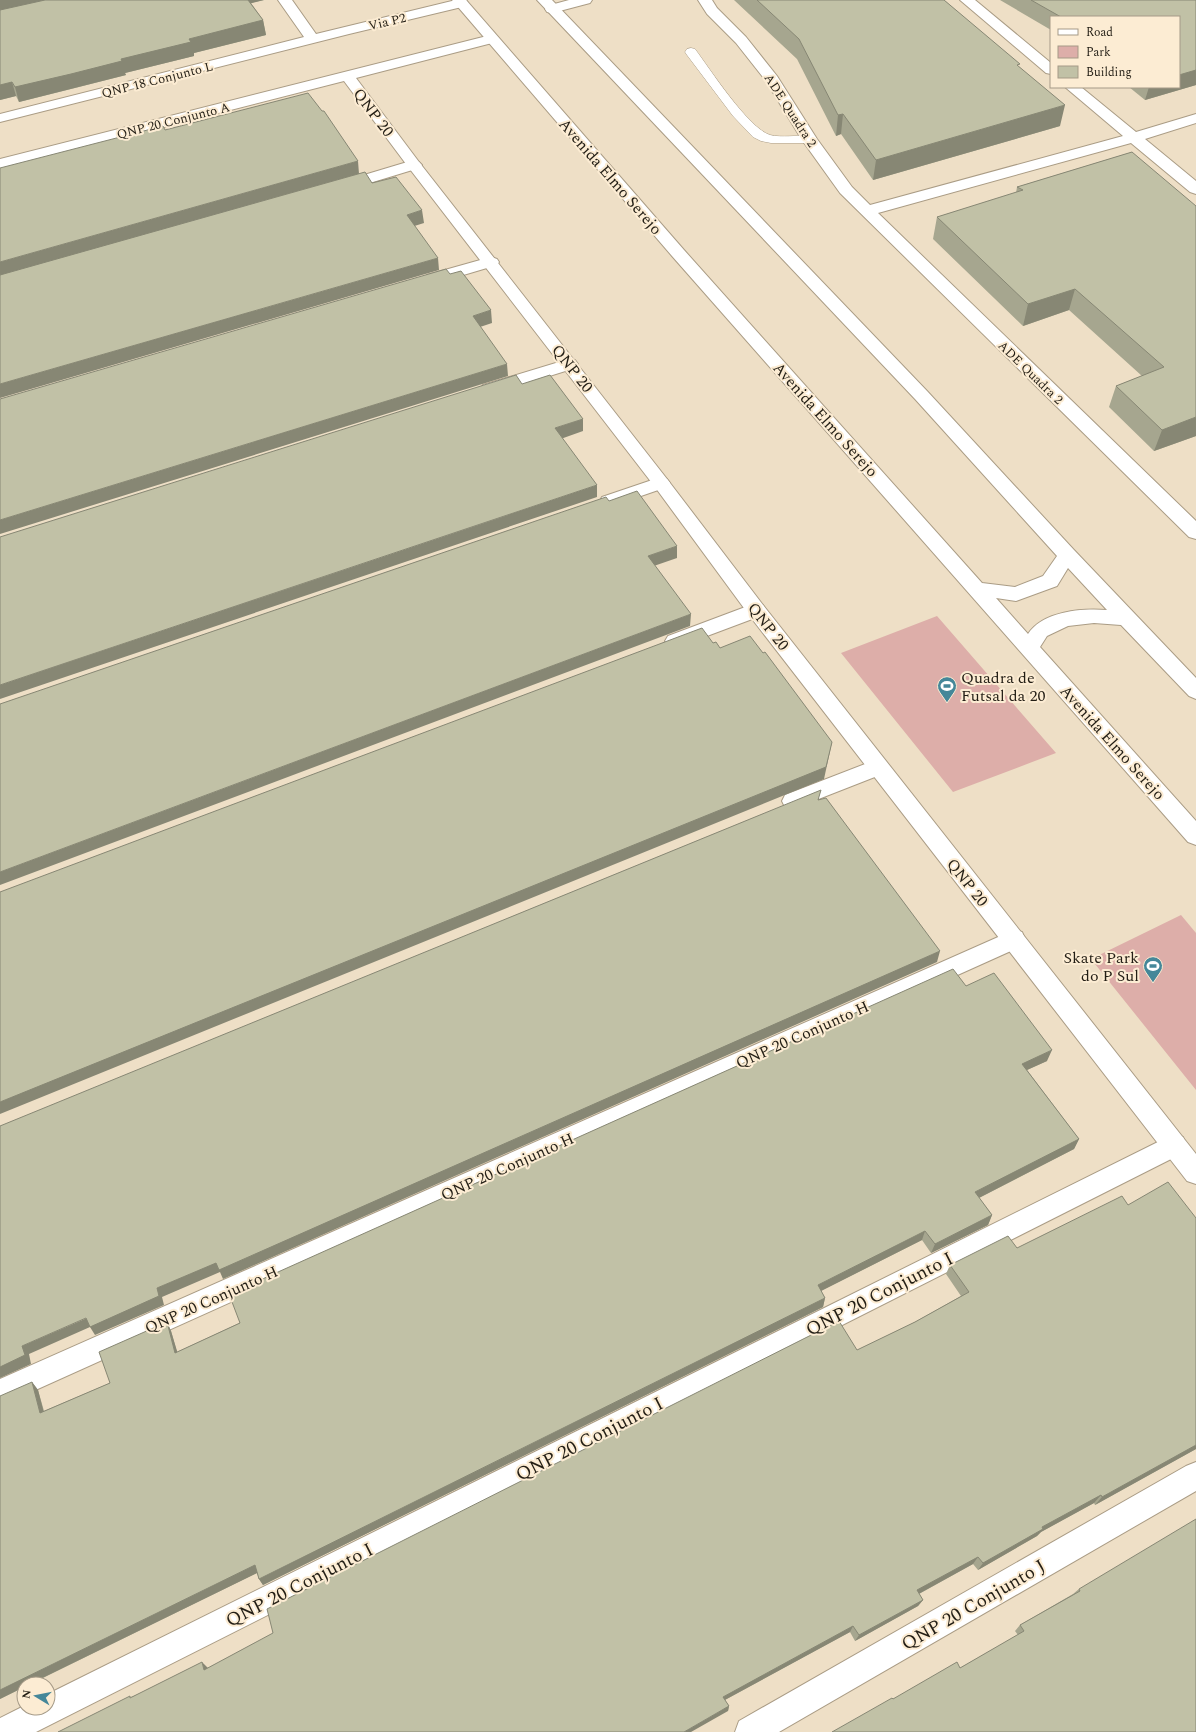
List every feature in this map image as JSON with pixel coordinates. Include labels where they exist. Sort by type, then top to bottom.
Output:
[{"type":"street","points":[[285,0],[313,39]]},
{"type":"street","points":[[548,4],[586,0]]},
{"type":"street","name":"ADE Quadra 2","points":[[695,0],[708,6],[741,40],[772,79],[810,140],[846,190],[1196,532]]},
{"type":"street","points":[[966,0],[1050,69]]},
{"type":"street","name":"Via P2","points":[[313,39],[460,1]]},
{"type":"street","name":"Avenida Elmo Serejo","points":[[460,1],[976,589],[1196,836]]},
{"type":"street","points":[[548,4],[921,395],[1067,555],[1196,691]]},
{"type":"street","points":[[347,75],[491,38]]},
{"type":"street","name":"QNP 18 Conjunto L","points":[[0,118],[313,39]]},
{"type":"street","name":"QNP 20 Conjunto A","points":[[0,164],[347,75]]},
{"type":"street","name":"QNP 20","points":[[347,75],[414,165],[491,262],[756,610],[1196,1173]]},
{"type":"street","points":[[1073,88],[1196,189]]},
{"type":"street","points":[[866,211],[1133,138],[1196,118]]},
{"type":"street","points":[[322,192],[414,165]]},
{"type":"street","points":[[414,285],[491,262]]},
{"type":"street","points":[[471,395],[569,364]]},
{"type":"street","points":[[593,507],[661,484]]},
{"type":"street","points":[[976,589],[1016,594],[1050,581],[1067,555]]},
{"type":"street","points":[[660,647],[756,610]]},
{"type":"street","points":[[1029,648],[1040,631],[1064,619],[1094,616],[1127,618]]},
{"type":"street","points":[[774,809],[878,767]]},
{"type":"street","name":"QNP 20 Conjunto H","points":[[0,1393],[1014,939]]},
{"type":"street","name":"QNP 20 Conjunto I","points":[[4,1732],[1174,1145]]},
{"type":"street","name":"QNP 20 Conjunto J","points":[[750,1732],[1196,1476]]},
{"type":"lane","points":[[691,52],[739,115],[758,135],[765,138],[810,140]]},
{"type":"green space","name":"Quadra de Futsal da 20","points":[[937,616],[1056,753],[953,792],[841,653]]},
{"type":"green space","name":"Skate Park do P Sul","points":[[1181,915],[1196,933],[1196,1090],[1091,959]]},
{"type":"building","points":[[45,0],[248,0],[263,20],[189,39],[191,42],[121,59],[122,61],[71,74],[15,87],[12,82],[0,85],[0,10]]},
{"type":"building","points":[[757,0],[944,0],[1020,64],[1017,65],[1065,105],[876,160],[843,114],[838,115],[799,39]]},
{"type":"building","points":[[1031,0],[1196,0],[1196,70],[1180,75],[1180,16],[1059,16]]},
{"type":"building","points":[[308,93],[322,111],[324,111],[358,161],[0,262],[0,168],[163,126],[165,130]]},
{"type":"building","points":[[1132,152],[1196,206],[1196,417],[1162,430],[1116,386],[1164,367],[1075,289],[1028,304],[937,217],[1023,190],[1017,187]]},
{"type":"building","points":[[365,172],[372,183],[396,177],[422,210],[407,215],[438,258],[0,384],[0,275]]},
{"type":"building","points":[[446,269],[450,274],[461,271],[491,310],[473,316],[507,364],[0,520],[0,399]]},
{"type":"building","points":[[516,375],[522,384],[550,375],[583,419],[555,428],[597,485],[0,685],[0,537]]},
{"type":"building","points":[[637,491],[677,546],[648,556],[691,614],[0,872],[0,704],[606,497],[609,501]]},
{"type":"building","points":[[702,628],[713,643],[716,642],[720,648],[750,636],[763,653],[765,652],[832,742],[826,767],[0,1102],[0,892]]},
{"type":"building","points":[[821,790],[818,800],[826,798],[940,951],[219,1270],[216,1263],[157,1288],[159,1296],[90,1327],[86,1318],[22,1346],[25,1355],[0,1367],[0,1126]]},
{"type":"building","points":[[953,969],[966,986],[994,973],[1052,1050],[1022,1064],[1079,1139],[975,1192],[992,1215],[935,1244],[925,1231],[818,1285],[825,1298],[259,1579],[255,1565],[29,1676],[16,1676],[16,1682],[0,1690],[0,1396],[32,1382],[40,1413],[110,1383],[99,1352],[167,1322],[175,1353],[240,1323],[229,1294]]},
{"type":"building","points":[[1168,1182],[1196,1218],[1196,1445],[1102,1497],[1101,1495],[1042,1527],[1043,1529],[983,1563],[978,1557],[917,1590],[923,1600],[859,1635],[853,1626],[723,1697],[729,1706],[684,1732],[58,1732],[202,1662],[204,1670],[273,1633],[267,1609],[839,1321],[857,1350],[915,1322],[969,1292],[950,1265],[1008,1236],[1017,1248],[1122,1196],[1128,1205]]},
{"type":"building","points":[[1196,1519],[1196,1732],[832,1732],[957,1662],[960,1668],[1024,1631],[1020,1625],[1080,1591],[1079,1589]]},
{"type":"place","name":"Quadra de Futsal da 20","points":[[947,703]]},
{"type":"place","name":"Skate Park do P Sul","points":[[1153,983]]}]
